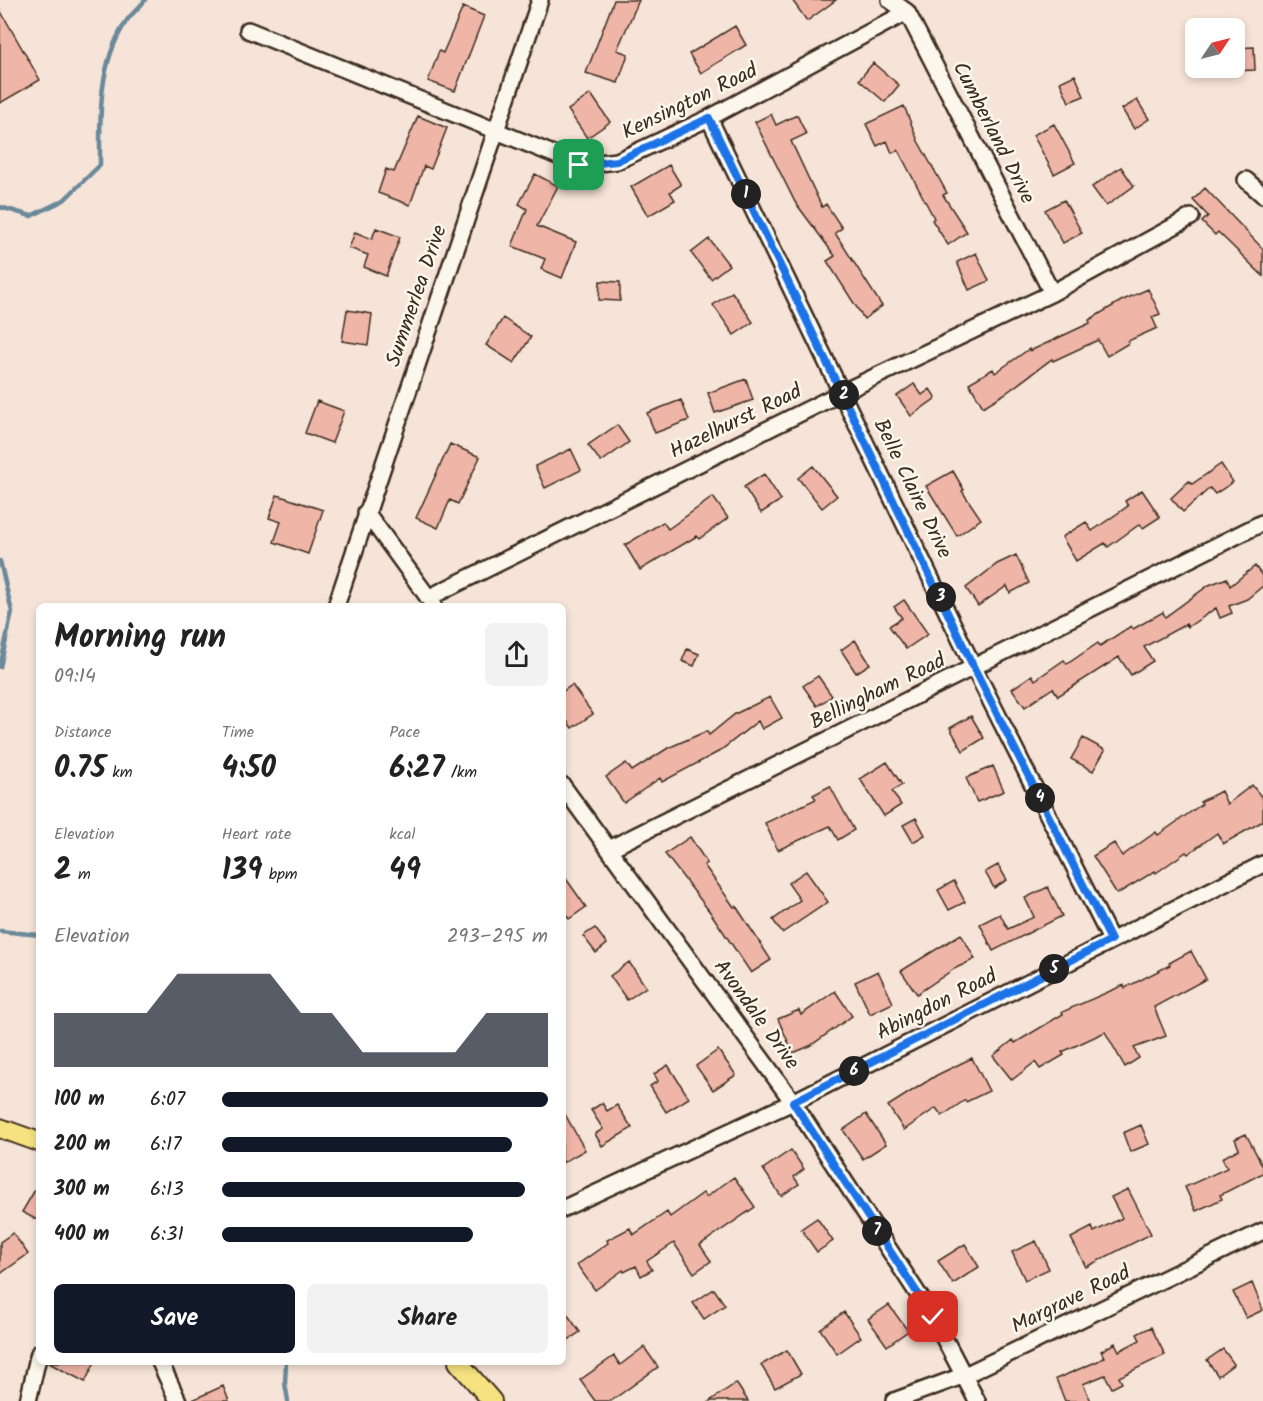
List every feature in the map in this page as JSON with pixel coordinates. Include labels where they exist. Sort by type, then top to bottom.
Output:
[{"type":"main road","points":[[0,1128],[36,1141]]},
{"type":"main road","points":[[461,1365],[492,1401]]},
{"type":"street","name":"Summerlea Drive","points":[[337,603],[540,0]]},
{"type":"street","name":"Cumberland Drive","points":[[890,0],[907,12],[1052,293]]},
{"type":"street","name":"Kensington Road","points":[[249,30],[579,165],[617,161],[709,118],[907,12]]},
{"type":"street","name":"Belle Claire Drive","points":[[709,118],[974,668],[1111,940]]},
{"type":"street","points":[[1246,180],[1263,195]]},
{"type":"street","name":"Hazelhurst Road","points":[[431,602],[843,392],[1052,293],[1191,217]]},
{"type":"street","points":[[366,512],[431,602]]},
{"type":"street","name":"Bellingham Road","points":[[609,849],[1262,524]]},
{"type":"street","name":"Avondale Drive","points":[[566,790],[793,1102],[933,1317],[977,1401]]},
{"type":"street","name":"Abingdon Road","points":[[566,1207],[793,1102],[1263,864]]},
{"type":"street","name":"Margrave Road","points":[[894,1401],[965,1375],[1263,1231]]},
{"type":"street","points":[[28,1401],[36,1365]]},
{"type":"street","points":[[161,1365],[178,1401]]},
{"type":"building","points":[[614,0],[639,0],[617,50],[628,54],[618,83],[586,73]]},
{"type":"building","points":[[792,0],[836,0],[807,21]]},
{"type":"building","points":[[463,7],[484,16],[455,91],[428,81],[439,51],[443,53]]},
{"type":"building","points":[[0,10],[40,80],[0,103]]},
{"type":"building","points":[[735,26],[746,45],[701,73],[689,54]]},
{"type":"building","points":[[1245,47],[1254,47],[1255,70],[1245,70]]},
{"type":"building","points":[[873,63],[899,85],[885,102],[859,80]]},
{"type":"building","points":[[1075,75],[1084,96],[1069,102],[1060,82]]},
{"type":"building","points":[[591,94],[610,122],[587,138],[568,110]]},
{"type":"building","points":[[1137,100],[1149,119],[1134,129],[1122,109]]},
{"type":"building","points":[[904,106],[918,141],[947,193],[943,195],[967,232],[948,245],[932,220],[934,218],[898,150],[892,153],[887,141],[877,146],[866,124]]},
{"type":"building","points":[[771,114],[776,125],[797,115],[806,134],[791,141],[822,207],[826,204],[842,228],[835,233],[882,306],[864,319],[827,261],[835,256],[795,202],[755,122]]},
{"type":"building","points":[[418,116],[447,128],[431,169],[424,166],[410,205],[378,193],[386,169],[394,172]]},
{"type":"building","points":[[1054,124],[1075,163],[1054,174],[1033,135]]},
{"type":"building","points":[[669,165],[681,185],[670,192],[675,200],[648,216],[631,187]]},
{"type":"building","points":[[1121,167],[1134,186],[1106,206],[1092,187]]},
{"type":"building","points":[[535,174],[558,186],[537,226],[576,242],[562,278],[541,269],[545,259],[512,246],[527,209],[519,204]]},
{"type":"building","points":[[1205,188],[1263,249],[1263,276],[1218,232],[1215,235],[1202,222],[1208,216],[1193,200]]},
{"type":"building","points":[[1064,200],[1082,233],[1063,243],[1045,210]]},
{"type":"building","points":[[376,228],[400,237],[386,276],[364,267],[368,255],[349,248],[355,232],[372,239]]},
{"type":"building","points":[[709,239],[729,265],[711,279],[691,253]]},
{"type":"building","points":[[976,253],[989,281],[969,290],[957,262]]},
{"type":"building","points":[[600,281],[620,282],[620,301],[599,300]]},
{"type":"building","points":[[1148,289],[1160,314],[1152,317],[1157,328],[1128,341],[1129,343],[1107,356],[1098,340],[1053,361],[1052,359],[983,407],[969,383],[993,369],[995,373],[1029,349],[1030,351],[1090,323],[1089,320],[1121,301]]},
{"type":"building","points":[[732,292],[753,322],[734,335],[713,305]]},
{"type":"building","points":[[347,310],[372,314],[368,345],[342,341]]},
{"type":"building","points":[[503,318],[531,337],[514,363],[486,345]]},
{"type":"building","points":[[746,379],[753,400],[715,413],[708,393]]},
{"type":"building","points":[[914,384],[922,395],[930,389],[936,398],[911,416],[897,396]]},
{"type":"building","points":[[681,400],[689,420],[655,433],[647,413]]},
{"type":"building","points":[[317,401],[344,411],[332,443],[305,433]]},
{"type":"building","points":[[617,425],[629,442],[601,462],[588,445]]},
{"type":"building","points":[[450,444],[480,457],[458,504],[450,500],[438,528],[416,518]]},
{"type":"building","points":[[571,449],[581,470],[545,488],[535,466]]},
{"type":"building","points":[[1221,464],[1233,482],[1215,494],[1210,488],[1183,512],[1171,498],[1189,481],[1192,484]]},
{"type":"building","points":[[813,466],[837,496],[822,508],[798,478]]},
{"type":"building","points":[[953,471],[964,490],[962,491],[981,519],[957,536],[926,486]]},
{"type":"building","points":[[764,474],[781,500],[761,513],[744,487]]},
{"type":"building","points":[[1142,490],[1160,517],[1143,528],[1140,524],[1108,547],[1105,543],[1076,561],[1062,537],[1086,522],[1092,531],[1128,506],[1125,501]]},
{"type":"building","points":[[277,495],[323,510],[308,554],[274,542],[281,522],[269,518]]},
{"type":"building","points":[[713,497],[728,518],[699,539],[697,536],[640,570],[625,545],[663,522],[668,529]]},
{"type":"building","points":[[1016,555],[1029,583],[1010,593],[1007,586],[978,606],[966,588],[997,564]]},
{"type":"building","points":[[1255,566],[1263,577],[1263,586],[1247,599],[1229,606],[1232,613],[1220,618],[1216,608],[1188,627],[1186,624],[1144,647],[1153,661],[1131,675],[1119,657],[1058,696],[1053,688],[1025,707],[1012,689],[1032,675],[1035,680],[1064,660],[1067,664],[1098,643],[1100,646],[1131,626],[1133,629],[1163,612],[1165,617],[1209,585],[1227,578],[1230,586]]},
{"type":"building","points":[[904,600],[928,634],[906,649],[889,626],[902,618],[894,607]]},
{"type":"building","points":[[855,640],[870,664],[856,673],[841,650]]},
{"type":"building","points":[[687,649],[699,654],[694,666],[682,661]]},
{"type":"building","points":[[818,676],[832,696],[817,706],[803,686]]},
{"type":"building","points":[[572,685],[593,714],[572,728],[566,720],[566,689]]},
{"type":"building","points":[[770,697],[782,718],[762,729],[758,721],[720,751],[662,782],[660,778],[624,803],[606,777],[626,763],[632,771],[668,748],[707,731],[709,735],[735,714]]},
{"type":"building","points":[[971,716],[984,738],[963,751],[950,728]]},
{"type":"building","points":[[1083,738],[1105,750],[1093,771],[1071,759]]},
{"type":"building","points":[[887,762],[902,785],[892,791],[901,805],[884,816],[860,779]]},
{"type":"building","points":[[993,766],[1004,791],[977,802],[966,778]]},
{"type":"building","points":[[1252,785],[1263,799],[1263,821],[1223,844],[1217,833],[1188,854],[1186,852],[1156,873],[1155,871],[1117,894],[1093,856],[1114,843],[1122,856],[1156,832],[1158,835],[1202,804],[1200,802],[1221,791],[1227,804]]},
{"type":"building","points":[[830,786],[854,830],[838,840],[830,826],[778,850],[765,823],[816,799],[813,795]]},
{"type":"building","points":[[916,818],[925,835],[913,842],[903,825]]},
{"type":"building","points":[[690,837],[707,863],[704,865],[734,907],[736,906],[771,960],[751,973],[710,912],[665,854]]},
{"type":"building","points":[[998,865],[1007,880],[994,888],[985,872]]},
{"type":"building","points":[[806,871],[828,902],[782,933],[773,920],[800,900],[788,883]]},
{"type":"building","points":[[566,879],[586,907],[569,919],[566,915]]},
{"type":"building","points":[[954,881],[965,902],[949,910],[938,890]]},
{"type":"building","points":[[1048,887],[1062,916],[993,951],[980,924],[1000,914],[1008,929],[1034,917],[1025,898]]},
{"type":"building","points":[[595,928],[607,944],[596,953],[583,936]]},
{"type":"building","points":[[961,934],[975,959],[954,969],[917,994],[901,971]]},
{"type":"building","points":[[1191,951],[1206,979],[1154,1007],[1166,1036],[1134,1048],[1139,1058],[1125,1067],[1105,1032],[1062,1052],[1064,1055],[1040,1069],[1035,1062],[1012,1080],[993,1056],[1013,1040],[1015,1043],[1063,1014],[1062,1012],[1124,985],[1125,988],[1170,965],[1169,963]]},
{"type":"building","points":[[629,962],[646,987],[627,1000],[610,976]]},
{"type":"building","points":[[878,971],[893,1003],[870,1014],[855,982]]},
{"type":"building","points":[[835,991],[852,1016],[810,1046],[793,1053],[778,1019],[799,1010],[801,1015]]},
{"type":"building","points":[[718,1050],[736,1075],[713,1090],[696,1066]]},
{"type":"building","points":[[972,1058],[989,1091],[966,1102],[965,1100],[942,1116],[936,1108],[904,1130],[888,1106],[937,1075]]},
{"type":"building","points":[[668,1065],[689,1098],[666,1112],[650,1086],[658,1081],[654,1074]]},
{"type":"building","points":[[602,1103],[607,1111],[617,1105],[632,1128],[602,1146],[595,1134],[603,1129],[591,1110]]},
{"type":"building","points":[[866,1114],[886,1144],[863,1159],[843,1130]]},
{"type":"building","points":[[566,1116],[585,1150],[566,1161]]},
{"type":"building","points":[[1141,1125],[1149,1144],[1130,1152],[1123,1133]]},
{"type":"building","points":[[1246,1134],[1263,1167],[1263,1173],[1220,1195],[1222,1199],[1196,1211],[1185,1187],[1227,1168],[1222,1158],[1239,1149],[1235,1139]]},
{"type":"building","points":[[791,1150],[804,1169],[794,1177],[799,1184],[781,1196],[763,1169]]},
{"type":"building","points":[[734,1177],[755,1207],[700,1245],[711,1261],[694,1273],[674,1243],[647,1261],[652,1270],[641,1276],[636,1266],[624,1272],[623,1270],[595,1290],[577,1265],[608,1243],[607,1240],[630,1228],[633,1235],[667,1212],[670,1217],[703,1193],[706,1197]]},
{"type":"building","points":[[36,1188],[36,1219],[22,1212]]},
{"type":"building","points":[[1128,1189],[1151,1234],[1086,1267],[1071,1238],[1092,1227],[1094,1232],[1122,1218],[1111,1197]]},
{"type":"building","points":[[817,1218],[833,1241],[817,1252],[801,1229]]},
{"type":"building","points":[[13,1233],[28,1254],[0,1274],[0,1242]]},
{"type":"building","points":[[1036,1241],[1049,1269],[1025,1280],[1012,1252]]},
{"type":"building","points":[[965,1244],[979,1267],[953,1284],[938,1261]]},
{"type":"building","points":[[1252,1283],[1263,1310],[1246,1318],[1233,1292]]},
{"type":"building","points":[[714,1289],[725,1305],[704,1319],[693,1303]]},
{"type":"building","points":[[889,1305],[908,1331],[887,1346],[868,1319]]},
{"type":"building","points":[[844,1312],[861,1337],[837,1354],[820,1329]]},
{"type":"building","points":[[566,1313],[580,1332],[566,1341]]},
{"type":"building","points":[[1151,1327],[1165,1355],[1119,1377],[1122,1383],[1112,1388],[1105,1375],[1083,1384],[1091,1401],[1065,1401],[1056,1379],[1098,1361],[1104,1357],[1101,1351],[1115,1343],[1119,1351],[1140,1340],[1137,1334]]},
{"type":"building","points":[[644,1347],[658,1367],[611,1401],[595,1401],[580,1380],[614,1356],[620,1365]]},
{"type":"building","points":[[1223,1349],[1234,1364],[1218,1376],[1207,1360]]},
{"type":"building","points":[[787,1350],[801,1374],[775,1388],[761,1365]]},
{"type":"building","points":[[53,1365],[94,1365],[85,1382]]},
{"type":"building","points":[[736,1383],[748,1401],[710,1401]]},
{"type":"building","points":[[223,1386],[229,1401],[190,1401]]},
{"type":"waterway","points":[[0,207],[31,216],[64,200],[100,165],[102,93],[109,58],[126,21],[145,0]]},
{"type":"waterway","points":[[0,561],[12,612],[0,667]]},
{"type":"waterway","points":[[0,931],[36,935]]},
{"type":"waterway","points":[[286,1365],[285,1383],[288,1401]]},
{"type":"route","points":[[579,165],[617,161],[709,118],[974,668],[1111,940],[793,1102],[933,1317]]}]
